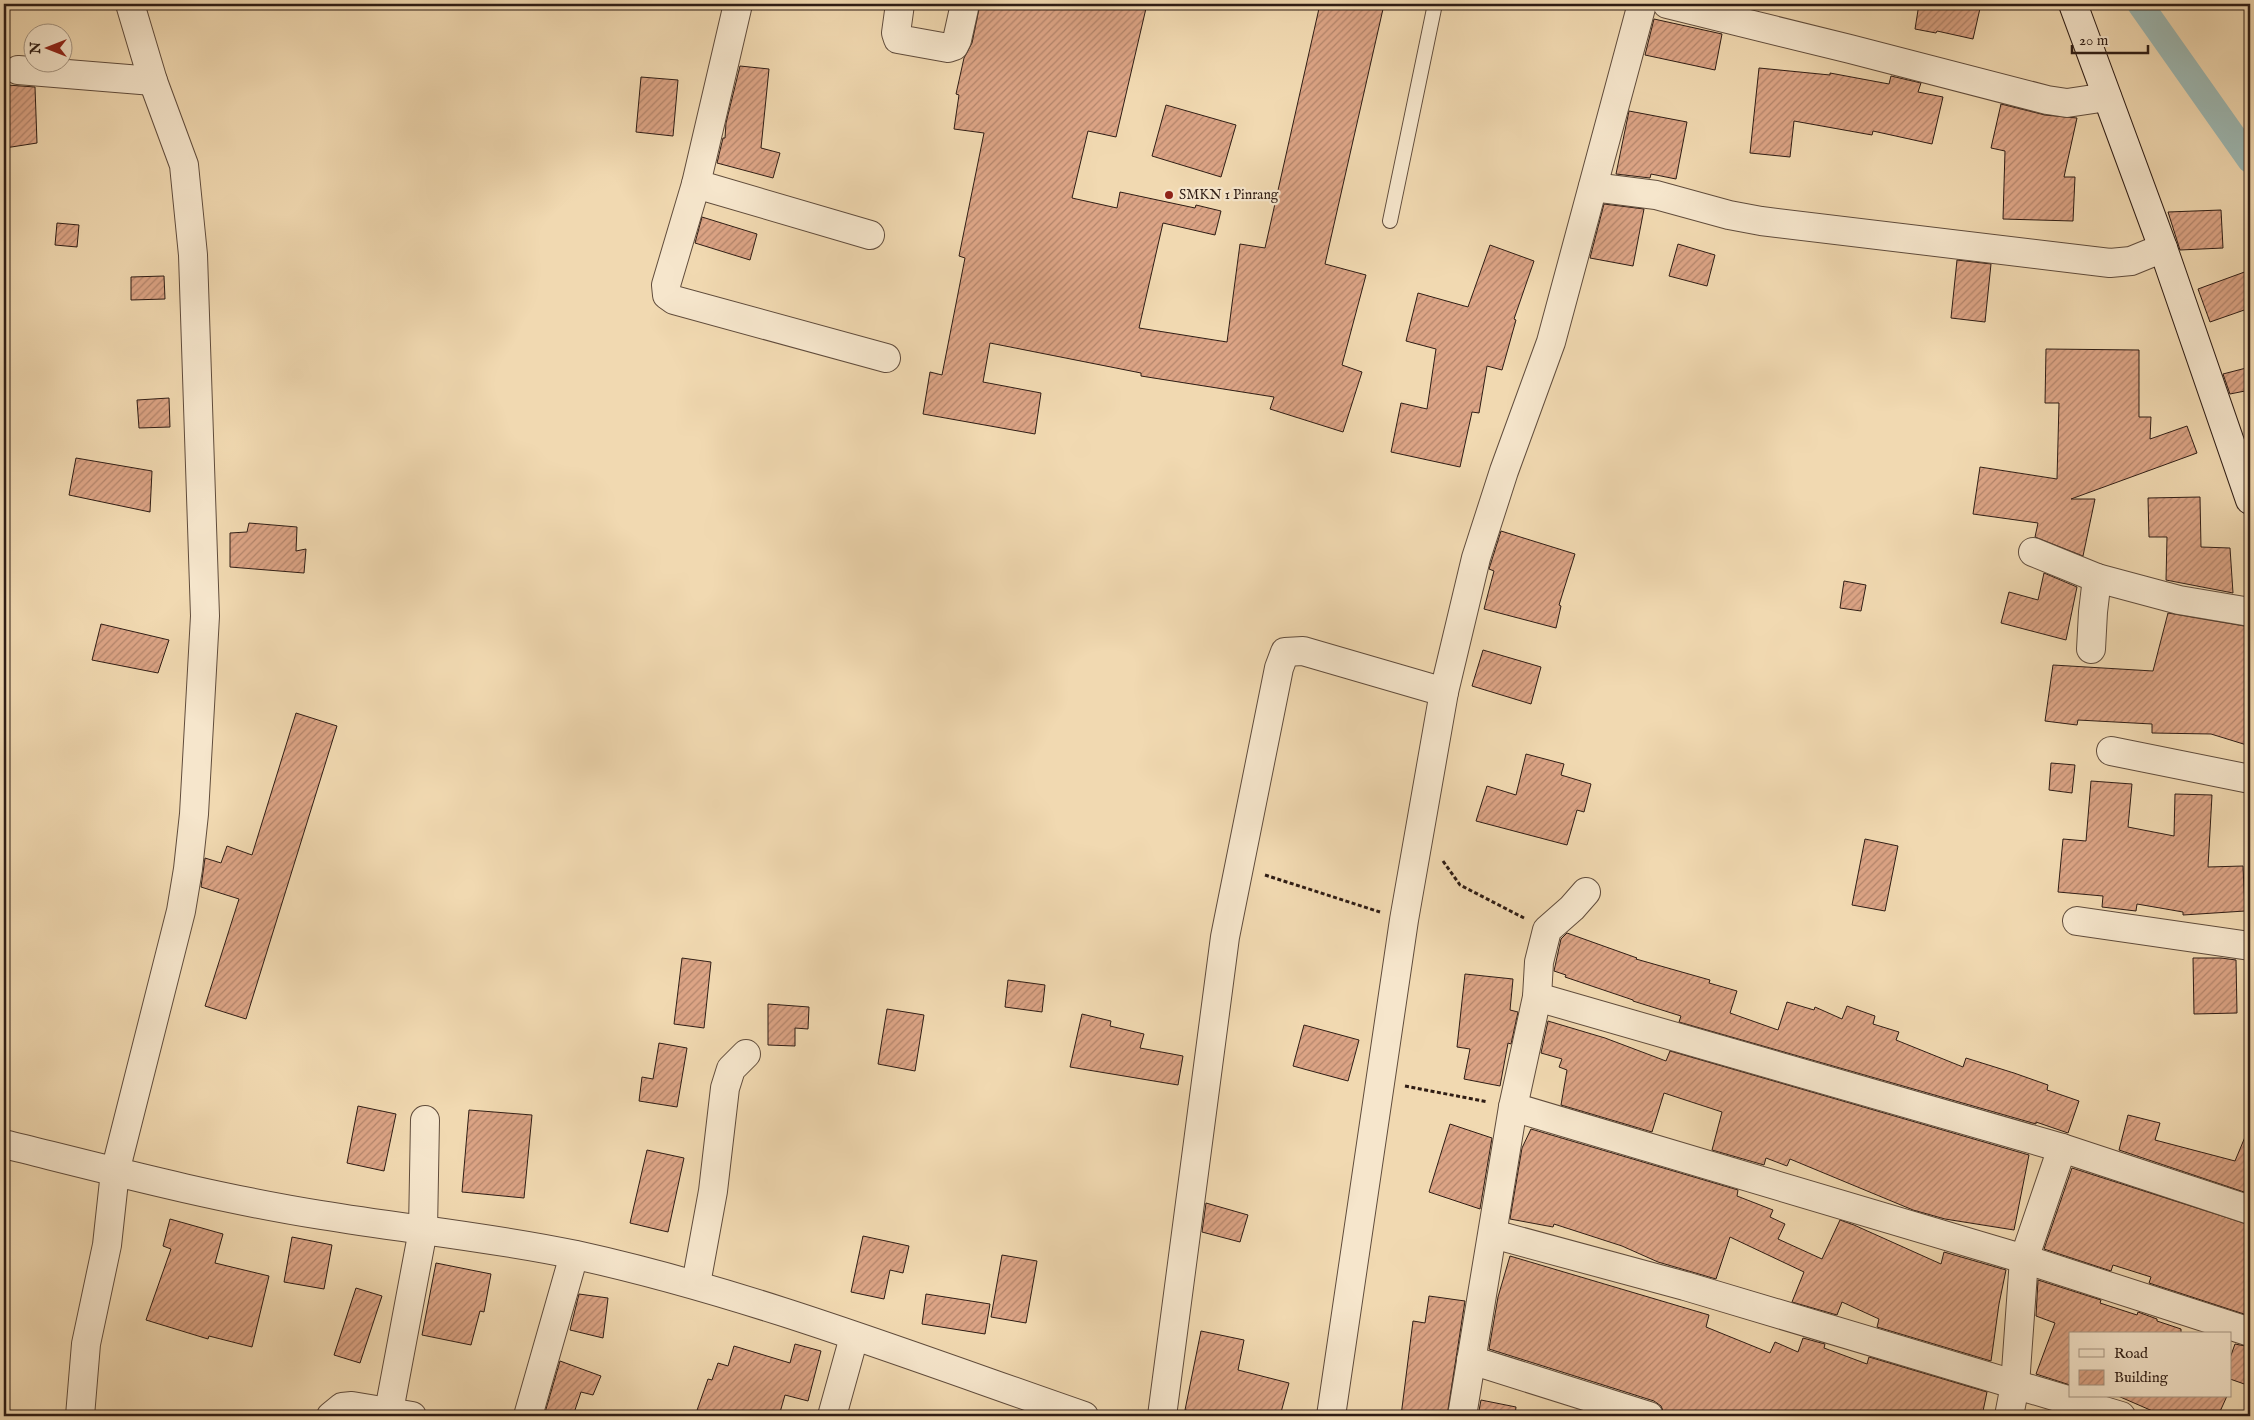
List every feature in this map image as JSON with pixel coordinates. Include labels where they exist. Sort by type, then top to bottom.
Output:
[{"type":"street","points":[[80,1416],[86,1344],[107,1244],[115,1172],[181,911],[188,869],[194,814],[204,616],[193,255],[188,196],[184,165],[152,81],[130,4]]},
{"type":"street","points":[[738,4],[696,184],[666,285],[670,298],[886,358]]},
{"type":"street","points":[[900,4],[896,33],[898,39],[948,48],[952,47],[957,40],[965,4]]},
{"type":"street","points":[[1331,1416],[1404,920],[1444,692],[1476,558],[1504,471],[1551,342],[1642,4]]},
{"type":"street","points":[[1667,4],[1850,48],[2047,100],[2067,103],[2107,97]]},
{"type":"street","points":[[2073,4],[2163,248],[2250,500]]},
{"type":"street","points":[[18,70],[152,81]]},
{"type":"street","points":[[696,184],[870,236]]},
{"type":"street","points":[[1593,187],[1656,195],[1761,221],[1955,243],[2085,261],[2110,263],[2131,261],[2163,248]]},
{"type":"street","points":[[2033,552],[2097,578],[2179,600],[2250,612]]},
{"type":"street","points":[[2091,649],[2097,578]]},
{"type":"street","points":[[1162,1416],[1225,937],[1279,668],[1285,652],[1304,651],[1444,692]]},
{"type":"street","points":[[2111,751],[2250,779]]},
{"type":"street","points":[[1462,1416],[1513,1107],[1537,997],[1539,962],[1547,930],[1572,908],[1586,892]]},
{"type":"street","points":[[2077,921],[2250,946]]},
{"type":"street","points":[[1537,997],[2062,1148],[2250,1210]]},
{"type":"street","points":[[696,1284],[712,1191],[725,1088],[731,1069],[746,1054]]},
{"type":"street","points":[[1513,1107],[2024,1259],[2250,1332]]},
{"type":"street","points":[[331,1416],[342,1407],[352,1406],[401,1414],[423,1230],[425,1120]]},
{"type":"street","points":[[4,1144],[169,1186],[320,1215],[574,1255],[696,1284],[1084,1416]]},
{"type":"street","points":[[2009,1416],[2015,1385],[2024,1259],[2062,1148]]},
{"type":"street","points":[[1493,1234],[1684,1286],[2120,1416]]},
{"type":"street","points":[[528,1416],[574,1255]]},
{"type":"street","points":[[832,1416],[854,1337]]},
{"type":"street","points":[[1470,1360],[1649,1416]]},
{"type":"lane","points":[[1390,221],[1435,4]]},
{"type":"path","points":[[1418,838],[1433,844],[1444,865],[1460,885],[1547,930]]},
{"type":"path","points":[[1238,867],[1404,920]]},
{"type":"path","points":[[1381,1081],[1513,1107]]},
{"type":"building","points":[[980,4],[1147,4],[1116,137],[1088,131],[1072,198],[1117,208],[1120,192],[1195,208],[1196,205],[1221,211],[1215,235],[1163,223],[1139,328],[1227,342],[1240,244],[1265,248],[1320,4],[1361,4],[1383,9],[1325,264],[1366,275],[1342,365],[1362,372],[1343,432],[1270,409],[1274,397],[1141,376],[1141,373],[990,343],[983,382],[1041,393],[1035,434],[923,414],[930,372],[942,375],[965,258],[959,256],[984,133],[954,129],[959,95],[956,94],[964,58],[972,43]]},
{"type":"building","points":[[1919,4],[1981,4],[1973,39],[1937,31],[1936,33],[1915,29]]},
{"type":"building","points":[[1654,19],[1722,34],[1715,70],[1645,55]]},
{"type":"building","points":[[740,66],[769,69],[761,148],[780,153],[773,178],[717,163],[723,138],[725,138],[726,123]]},
{"type":"building","points":[[1759,68],[1830,75],[1830,73],[1889,84],[1891,76],[1921,83],[1918,92],[1943,97],[1932,144],[1873,131],[1872,135],[1794,121],[1790,157],[1750,153]]},
{"type":"building","points":[[641,77],[678,80],[673,136],[636,132]]},
{"type":"building","points":[[7,85],[35,87],[37,143],[5,148]]},
{"type":"building","points":[[2001,104],[2045,115],[2077,118],[2064,177],[2075,177],[2073,221],[2003,219],[2005,151],[1991,148]]},
{"type":"building","points":[[1166,105],[1236,125],[1221,177],[1152,156]]},
{"type":"building","points":[[1629,111],[1687,122],[1676,179],[1651,174],[1650,178],[1616,174]]},
{"type":"building","points":[[1604,204],[1644,209],[1633,266],[1590,258]]},
{"type":"building","points":[[2221,210],[2223,248],[2180,250],[2168,212]]},
{"type":"building","points":[[702,217],[757,234],[750,260],[695,243]]},
{"type":"building","points":[[57,223],[79,225],[77,247],[55,245]]},
{"type":"building","points":[[1678,244],[1715,255],[1707,286],[1669,276]]},
{"type":"building","points":[[1490,245],[1534,261],[1514,319],[1516,320],[1502,370],[1487,366],[1479,413],[1472,412],[1460,467],[1391,452],[1401,403],[1427,409],[1436,349],[1406,341],[1418,293],[1468,307]]},
{"type":"building","points":[[1957,260],[1991,264],[1985,322],[1951,318]]},
{"type":"building","points":[[2250,270],[2250,308],[2210,322],[2198,289]]},
{"type":"building","points":[[164,276],[165,299],[131,300],[131,277]]},
{"type":"building","points":[[2046,349],[2139,350],[2139,417],[2151,417],[2150,439],[2187,426],[2197,453],[2071,499],[2095,499],[2083,556],[2035,537],[2038,523],[1973,514],[1980,467],[2057,479],[2059,403],[2045,403]]},
{"type":"building","points":[[2250,367],[2250,390],[2230,394],[2223,374]]},
{"type":"building","points":[[169,398],[170,427],[139,428],[137,400]]},
{"type":"building","points":[[76,458],[152,471],[150,512],[69,495]]},
{"type":"building","points":[[2200,497],[2201,547],[2230,548],[2233,593],[2166,580],[2167,537],[2149,537],[2148,498]]},
{"type":"building","points":[[249,523],[297,527],[296,551],[306,549],[304,573],[230,567],[230,533],[247,532]]},
{"type":"building","points":[[1501,531],[1575,554],[1559,605],[1561,606],[1556,628],[1484,609],[1494,571],[1489,569]]},
{"type":"building","points":[[2044,573],[2077,587],[2066,640],[2001,623],[2009,592],[2038,600]]},
{"type":"building","points":[[1844,581],[1866,585],[1861,611],[1840,608]]},
{"type":"building","points":[[2168,613],[2250,627],[2250,746],[2211,734],[2152,733],[2152,724],[2078,720],[2077,725],[2045,721],[2053,665],[2153,671]]},
{"type":"building","points":[[101,624],[169,640],[158,673],[92,660]]},
{"type":"building","points":[[1483,650],[1541,667],[1531,704],[1472,686]]},
{"type":"building","points":[[296,713],[337,726],[246,1019],[205,1006],[239,899],[201,887],[205,858],[221,863],[227,846],[252,855]]},
{"type":"building","points":[[1526,754],[1564,764],[1561,775],[1591,784],[1584,812],[1577,810],[1567,845],[1476,821],[1487,786],[1516,795]]},
{"type":"building","points":[[2051,763],[2075,765],[2072,793],[2049,790]]},
{"type":"building","points":[[2091,781],[2132,784],[2128,827],[2174,836],[2175,794],[2212,795],[2208,867],[2243,866],[2245,911],[2183,915],[2183,912],[2137,904],[2136,911],[2102,907],[2103,896],[2058,892],[2063,839],[2086,841]]},
{"type":"building","points":[[1865,839],[1898,846],[1885,911],[1852,905]]},
{"type":"building","points":[[1567,933],[1636,959],[1710,980],[1709,983],[1737,991],[1730,1013],[1778,1030],[1787,1002],[1814,1010],[1815,1007],[1842,1019],[1847,1006],[1875,1016],[1873,1024],[1899,1032],[1896,1040],[1963,1067],[1966,1058],[2048,1085],[2047,1090],[2079,1101],[2068,1133],[2036,1122],[2036,1124],[1679,1022],[1681,1016],[1565,977],[1566,975],[1554,971],[1561,939]]},
{"type":"building","points":[[682,958],[711,962],[704,1028],[674,1024]]},
{"type":"building","points":[[2193,958],[2236,960],[2237,1013],[2194,1014]]},
{"type":"building","points":[[1465,974],[1513,979],[1510,1010],[1518,1012],[1511,1044],[1508,1043],[1500,1086],[1464,1079],[1470,1049],[1457,1047]]},
{"type":"building","points":[[1008,980],[1045,985],[1042,1012],[1005,1007]]},
{"type":"building","points":[[768,1004],[809,1007],[808,1029],[795,1028],[795,1046],[768,1045]]},
{"type":"building","points":[[887,1009],[924,1015],[915,1071],[878,1064]]},
{"type":"building","points":[[1082,1014],[1111,1021],[1110,1026],[1144,1034],[1140,1048],[1183,1056],[1178,1085],[1070,1067]]},
{"type":"building","points":[[1548,1021],[1605,1038],[1666,1061],[1670,1051],[2029,1155],[2014,1230],[1945,1219],[1913,1210],[1790,1159],[1787,1166],[1766,1158],[1764,1165],[1712,1150],[1722,1112],[1664,1093],[1652,1132],[1561,1105],[1567,1070],[1559,1067],[1562,1059],[1541,1053]]},
{"type":"building","points":[[1304,1025],[1359,1040],[1348,1081],[1293,1066]]},
{"type":"building","points":[[659,1043],[687,1048],[677,1107],[639,1101],[642,1077],[653,1079]]},
{"type":"building","points":[[358,1106],[396,1114],[384,1171],[347,1163]]},
{"type":"building","points":[[469,1110],[532,1115],[524,1198],[462,1192]]},
{"type":"building","points":[[2128,1115],[2160,1123],[2155,1140],[2235,1161],[2250,1125],[2250,1194],[2119,1150]]},
{"type":"building","points":[[1450,1124],[1492,1138],[1480,1209],[1429,1192]]},
{"type":"building","points":[[1531,1129],[1738,1190],[1737,1196],[1773,1210],[1770,1217],[1785,1224],[1778,1239],[1822,1259],[1840,1220],[1941,1264],[1944,1252],[2006,1270],[1991,1361],[1877,1327],[1879,1319],[1842,1302],[1837,1315],[1792,1302],[1804,1272],[1730,1237],[1716,1279],[1658,1262],[1622,1246],[1554,1224],[1553,1227],[1510,1219],[1522,1148]]},
{"type":"building","points":[[647,1150],[684,1158],[668,1232],[630,1223]]},
{"type":"building","points":[[2072,1168],[2250,1225],[2250,1316],[2149,1283],[2151,1277],[2113,1265],[2111,1271],[2044,1249]]},
{"type":"building","points":[[1206,1203],[1248,1215],[1240,1242],[1202,1232]]},
{"type":"building","points":[[170,1219],[223,1234],[215,1263],[269,1276],[252,1347],[209,1336],[208,1339],[146,1320],[171,1249],[163,1246]]},
{"type":"building","points":[[863,1236],[909,1246],[903,1273],[890,1270],[884,1299],[851,1292]]},
{"type":"building","points":[[292,1237],[332,1245],[324,1289],[284,1282]]},
{"type":"building","points":[[1002,1255],[1037,1261],[1026,1323],[991,1317]]},
{"type":"building","points":[[1510,1256],[1709,1315],[1706,1327],[1770,1353],[1775,1342],[1798,1352],[1803,1338],[1825,1344],[1824,1348],[1867,1364],[1869,1357],[1987,1392],[1982,1416],[1674,1416],[1664,1413],[1661,1406],[1654,1401],[1489,1349],[1498,1297]]},
{"type":"building","points":[[436,1263],[491,1274],[484,1312],[480,1311],[471,1345],[422,1335]]},
{"type":"building","points":[[2038,1280],[2101,1300],[2100,1303],[2137,1315],[2138,1312],[2181,1329],[2181,1332],[2069,1332],[2069,1385],[2036,1374],[2055,1323],[2036,1316]]},
{"type":"building","points":[[356,1288],[382,1296],[360,1363],[334,1355]]},
{"type":"building","points":[[579,1294],[608,1298],[603,1338],[570,1330]]},
{"type":"building","points":[[926,1294],[990,1304],[985,1334],[922,1324]]},
{"type":"building","points":[[1429,1296],[1465,1301],[1447,1416],[1401,1416],[1413,1321],[1425,1323]]},
{"type":"building","points":[[1201,1331],[1244,1340],[1238,1370],[1289,1383],[1280,1416],[1216,1416],[1185,1410]]},
{"type":"building","points":[[795,1344],[821,1351],[808,1401],[785,1395],[779,1416],[695,1416],[708,1379],[712,1380],[718,1363],[728,1366],[734,1346],[790,1363]]},
{"type":"building","points":[[2235,1344],[2250,1347],[2250,1386],[2232,1380],[2232,1352]]},
{"type":"building","points":[[560,1361],[601,1376],[593,1395],[581,1392],[573,1416],[544,1416]]},
{"type":"building","points":[[2123,1398],[2226,1398],[2218,1416],[2164,1416]]},
{"type":"building","points":[[1481,1400],[1516,1407],[1515,1416],[1478,1416]]},
{"type":"waterway","points":[[2140,4],[2250,160]]},
{"type":"place","name":"SMKN 1 Pinrang","points":[[1169,195]]}]
